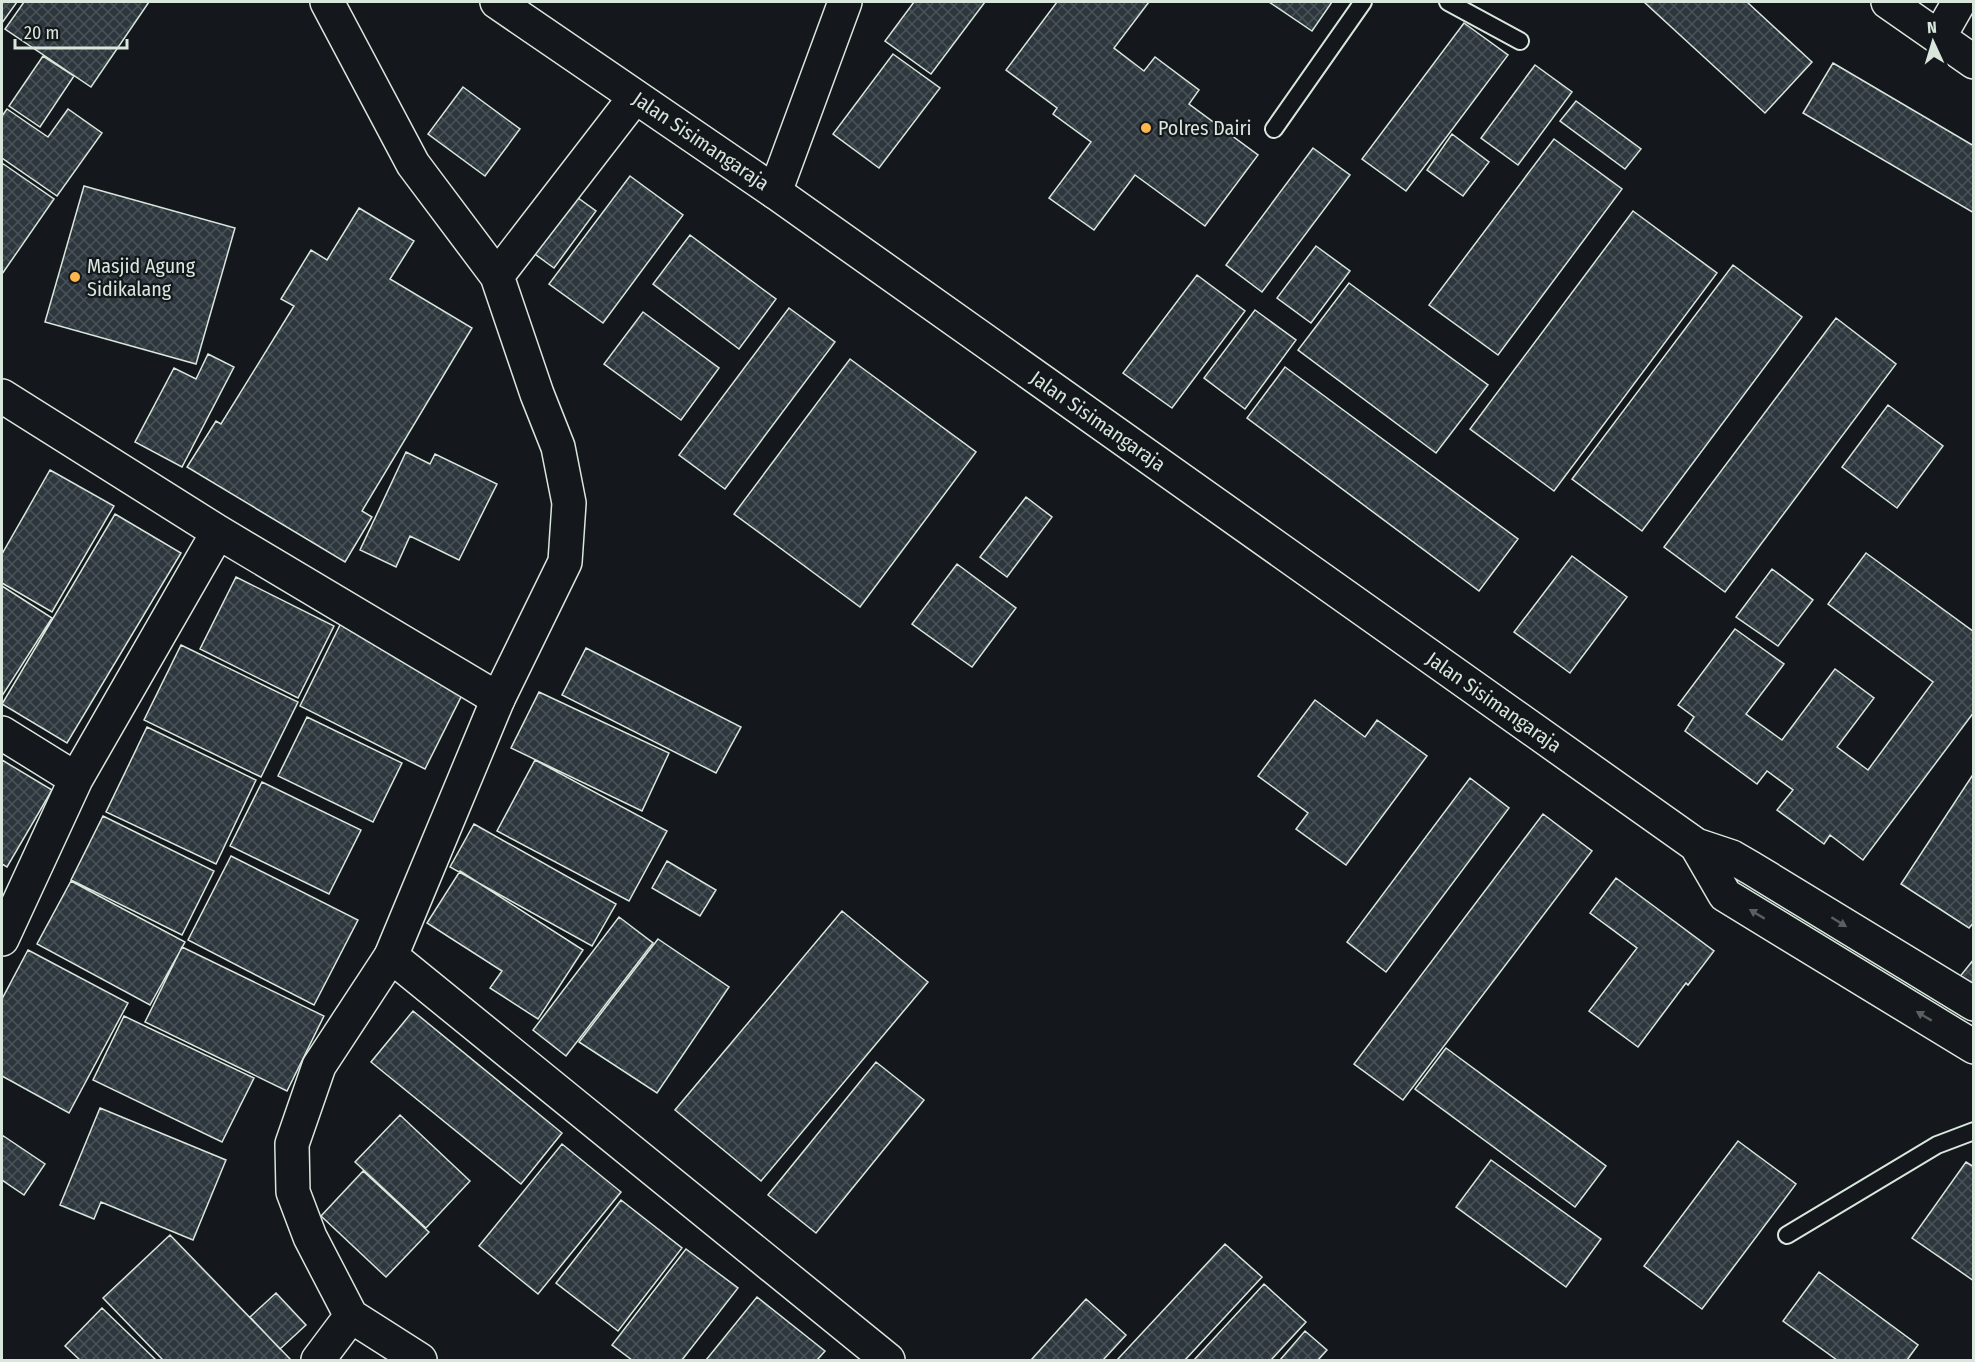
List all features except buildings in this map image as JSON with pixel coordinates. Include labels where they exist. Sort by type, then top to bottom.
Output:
[{"type":"main road","points":[[327,2],[413,164],[497,276],[537,394],[558,447],[569,503],[565,562],[498,699],[391,956],[319,1066],[292,1144],[293,1192],[310,1237],[351,1316],[420,1360]]},
{"type":"main road","name":"Jalan Sisimangaraja","points":[[497,2],[775,192],[1696,845],[1732,857],[1974,1004]]},
{"type":"main road","points":[[775,192],[844,2]]},
{"type":"main road","points":[[1888,2],[1974,62]]},
{"type":"main road","points":[[1939,37],[1959,2]]},
{"type":"main road","points":[[497,276],[635,97]]},
{"type":"main road","points":[[2,396],[218,532],[498,699]]},
{"type":"main road","points":[[2,939],[76,779],[218,532]]},
{"type":"main road","points":[[2,733],[76,779]]},
{"type":"main road","name":"Jalan Sisimangaraja","points":[[1696,845],[1725,895],[1974,1047]]},
{"type":"main road","points":[[391,956],[888,1360]]},
{"type":"main road","points":[[318,1360],[351,1316]]},
{"type":"lane","points":[[1274,129],[1363,2]]},
{"type":"lane","points":[[1448,2],[1520,41]]},
{"type":"lane","points":[[1787,1235],[1937,1145],[1974,1131]]},
{"type":"place","name":"Polres Dairi","points":[[1146,128]]},
{"type":"place","name":"Masjid Agung Sidikalang","points":[[75,277]]}]
